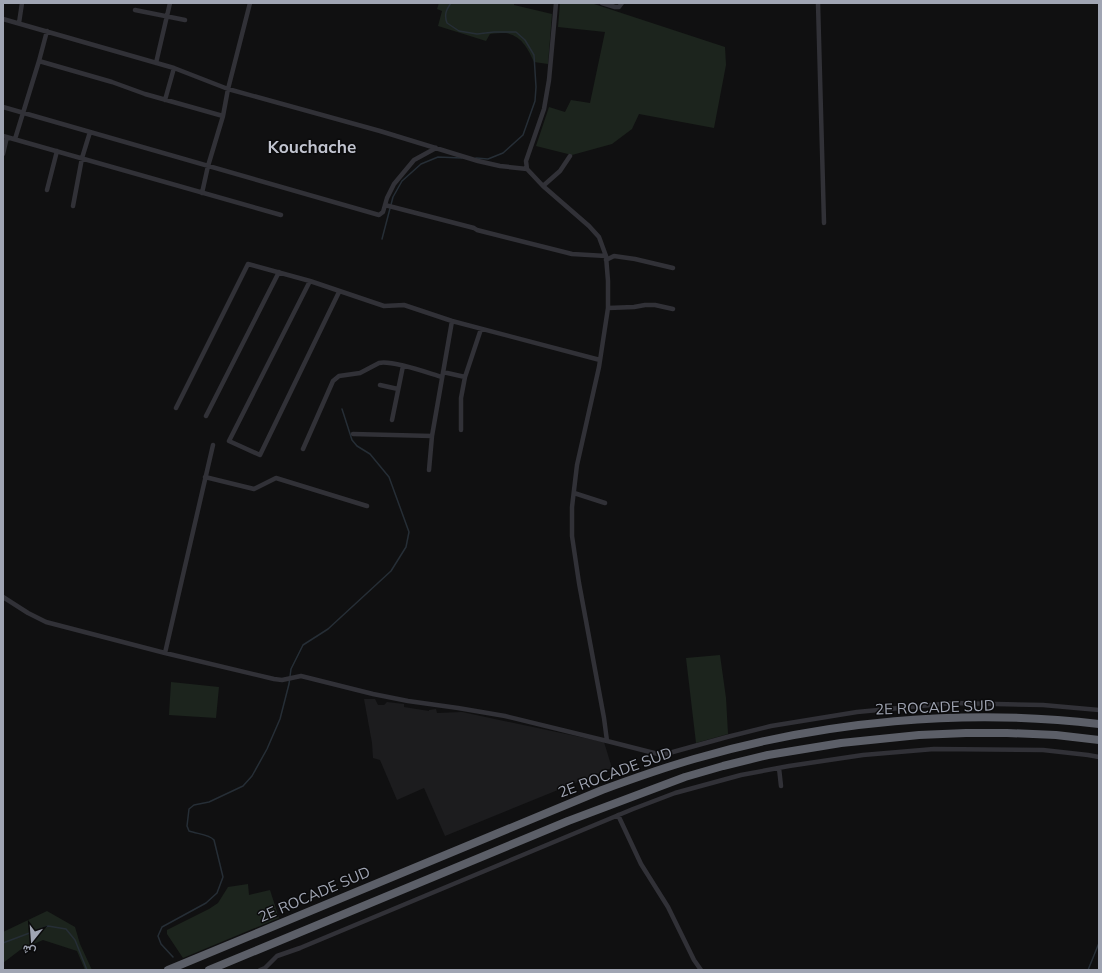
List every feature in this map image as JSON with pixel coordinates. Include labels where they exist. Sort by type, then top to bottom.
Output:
[{"type":"highway","name":"2E ROCADE SUD","points":[[168,970],[602,790],[648,773],[708,755],[798,734],[907,720],[1024,718],[1066,720],[1099,724]]},
{"type":"highway","name":"2E ROCADE SUD","points":[[209,970],[568,821],[685,777],[723,766],[768,755],[833,744],[919,735],[1007,733],[1056,735],[1099,740]]},
{"type":"street","points":[[19,23],[22,3]]},
{"type":"street","points":[[156,63],[170,3]]},
{"type":"street","points":[[202,193],[208,166],[223,116],[228,88],[250,3]]},
{"type":"street","points":[[556,3],[549,80],[544,109],[526,160],[527,169],[543,186],[589,226],[599,237],[606,258],[608,308],[600,360],[577,465],[572,507],[572,536],[607,741]]},
{"type":"street","points":[[602,3],[615,7],[619,7],[622,3]]},
{"type":"street","points":[[818,3],[824,223]]},
{"type":"street","points":[[135,10],[185,20]]},
{"type":"street","points":[[3,19],[174,68],[228,88],[380,131],[457,155],[500,166],[527,169]]},
{"type":"street","points":[[15,139],[39,61],[46,31]]},
{"type":"street","points":[[39,61],[112,82],[165,100],[223,116]]},
{"type":"street","points":[[165,100],[174,68]]},
{"type":"street","points":[[3,107],[379,215],[383,212],[394,184],[414,160],[436,148]]},
{"type":"street","points":[[73,206],[82,158],[90,132]]},
{"type":"street","points":[[3,154],[5,136],[281,215]]},
{"type":"street","points":[[47,190],[57,151]]},
{"type":"street","points":[[543,186],[560,171],[570,156]]},
{"type":"street","points":[[385,205],[572,254],[606,258],[614,256],[674,268]]},
{"type":"street","points":[[176,408],[248,264],[310,281],[384,306],[404,305],[452,321],[600,360]]},
{"type":"street","points":[[206,416],[232,368],[279,272]]},
{"type":"street","points":[[310,281],[229,442],[260,455],[339,292]]},
{"type":"street","points":[[608,308],[650,305],[673,309]]},
{"type":"street","points":[[429,470],[432,436],[452,321]]},
{"type":"street","points":[[461,430],[461,398],[465,377],[481,329]]},
{"type":"street","points":[[303,449],[333,381],[339,376],[360,373],[382,362],[442,375],[465,377]]},
{"type":"street","points":[[392,420],[403,366]]},
{"type":"street","points":[[380,385],[398,389]]},
{"type":"street","points":[[353,434],[432,436]]},
{"type":"street","points":[[165,653],[213,444]]},
{"type":"street","points":[[205,478],[254,489],[276,478],[367,506]]},
{"type":"street","points":[[574,493],[605,503]]},
{"type":"street","points":[[3,597],[28,613],[46,622],[165,653],[274,679],[282,680],[301,676],[408,701],[505,716],[662,755],[727,736],[771,726],[857,712],[953,703],[1043,705],[1099,710]]},
{"type":"street","points":[[260,970],[265,968],[277,956],[300,948],[618,815],[675,793],[741,775],[863,755],[934,749],[1043,750],[1099,757]]},
{"type":"street","points":[[779,768],[781,786]]},
{"type":"street","points":[[618,815],[641,864],[668,907],[694,960],[701,970]]},
{"type":"shaded area","points":[[439,3],[514,3],[514,5],[552,14],[548,64],[534,62],[524,44],[512,35],[506,33],[490,34],[486,41],[438,26],[442,11],[437,9]]},
{"type":"shaded area","points":[[560,3],[591,3],[725,47],[726,65],[714,128],[639,114],[632,129],[612,144],[572,155],[536,146],[549,107],[565,112],[571,100],[590,103],[605,32],[558,27]]},
{"type":"shaded area","points":[[720,655],[726,698],[728,734],[696,743],[686,658]]},
{"type":"shaded area","points":[[171,682],[219,687],[216,718],[169,715]]},
{"type":"shaded area","points":[[364,699],[375,699],[378,705],[384,705],[387,702],[404,704],[404,707],[429,711],[436,709],[437,713],[462,712],[604,742],[612,768],[445,836],[424,788],[397,800],[380,760],[373,758],[372,743]]},
{"type":"shaded area","points":[[248,884],[249,895],[270,890],[279,918],[183,958],[167,934],[167,930],[218,903],[228,887]]},
{"type":"shaded area","points":[[47,911],[75,927],[80,944],[92,970],[85,970],[77,951],[43,940],[20,950],[3,963],[3,932]]},
{"type":"waterway","points":[[451,3],[446,13],[446,20],[447,23],[459,31],[477,34],[516,32],[525,40],[534,55],[536,87],[535,101],[523,135],[503,153],[488,159],[476,158]]},
{"type":"waterway","points":[[382,239],[393,197],[402,181],[421,164],[438,157],[462,158]]},
{"type":"waterway","points":[[173,957],[161,944],[158,936],[162,927],[206,903],[217,893],[223,877],[214,840],[206,835],[189,831],[187,826],[189,809],[194,805],[209,802],[243,786],[252,776],[267,749],[280,719],[289,684],[291,669],[303,645],[328,629],[391,571],[406,547],[409,532],[389,477],[370,454],[357,446],[352,440],[342,409]]},
{"type":"waterway","points":[[3,943],[48,926],[66,929],[75,940],[87,970]]},
{"type":"waterway","points":[[1088,970],[1099,943]]},
{"type":"district","name":"Kouchache","points":[[312,146]]}]
